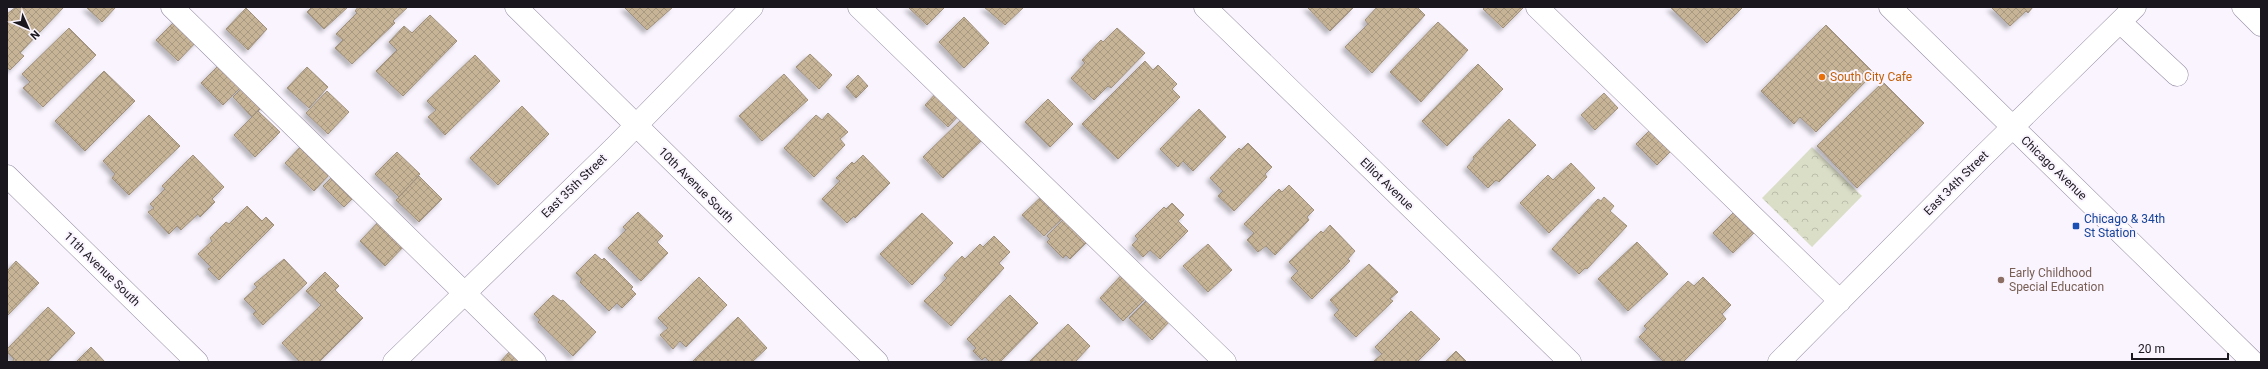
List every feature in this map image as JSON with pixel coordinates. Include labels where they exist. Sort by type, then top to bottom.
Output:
[{"type":"street","points":[[172,7],[535,362]]},
{"type":"street","name":"10th Avenue South","points":[[516,7],[877,362]]},
{"type":"street","name":"East 35th Street","points":[[394,362],[636,125],[752,7]]},
{"type":"street","points":[[859,7],[1225,362]]},
{"type":"street","name":"Elliot Avenue","points":[[1204,7],[1570,362]]},
{"type":"street","points":[[1537,7],[1840,301]]},
{"type":"street","name":"Chicago Avenue","points":[[1890,7],[2253,362]]},
{"type":"street","points":[[2243,7],[2261,25]]},
{"type":"street","points":[[2127,14],[2177,75]]},
{"type":"street","name":"East 34th Street","points":[[1779,362],[2012,127],[2127,14]]},
{"type":"street","name":"11th Avenue South","points":[[7,176],[197,362]]},
{"type":"green space","points":[[1812,147],[1862,196],[1812,247],[1762,198]]},
{"type":"building","points":[[16,7],[64,7],[20,53],[24,56],[10,70],[7,67],[7,14]]},
{"type":"building","points":[[86,7],[116,7],[102,22]]},
{"type":"building","points":[[312,7],[348,7],[324,29],[307,12]]},
{"type":"building","points":[[358,7],[408,7],[393,21],[395,23],[352,64],[335,48],[343,40],[336,34],[357,13],[355,11]]},
{"type":"building","points":[[624,7],[673,7],[647,30]]},
{"type":"building","points":[[908,7],[945,7],[927,25]]},
{"type":"building","points":[[984,7],[1024,7],[1005,25]]},
{"type":"building","points":[[1307,7],[1354,7],[1330,31]]},
{"type":"building","points":[[1377,7],[1417,7],[1425,15],[1372,73],[1345,47],[1368,24],[1365,20]]},
{"type":"building","points":[[1485,7],[1524,7],[1503,28],[1483,9]]},
{"type":"building","points":[[1670,7],[1743,7],[1707,43]]},
{"type":"building","points":[[1991,7],[2033,7],[2028,13],[2026,11],[2010,26]]},
{"type":"building","points":[[246,8],[267,29],[248,50],[226,29]]},
{"type":"building","points":[[430,15],[457,41],[403,96],[376,71],[397,50],[389,42],[404,26],[412,33]]},
{"type":"building","points":[[179,17],[200,38],[178,61],[156,40]]},
{"type":"building","points":[[964,17],[989,43],[964,68],[939,42]]},
{"type":"building","points":[[1438,22],[1468,50],[1421,102],[1390,72]]},
{"type":"building","points":[[1826,25],[1874,73],[1816,132],[1800,117],[1794,124],[1761,91]]},
{"type":"building","points":[[69,28],[96,55],[43,107],[23,88],[30,82],[22,74]]},
{"type":"building","points":[[1117,28],[1145,53],[1111,88],[1108,86],[1094,100],[1071,78],[1085,63],[1082,60],[1101,40],[1103,42]]},
{"type":"building","points":[[810,54],[832,75],[819,89],[796,67]]},
{"type":"building","points":[[475,55],[500,81],[445,135],[428,117],[436,110],[427,101]]},
{"type":"building","points":[[224,60],[246,82],[223,105],[201,83]]},
{"type":"building","points":[[1145,61],[1153,70],[1158,65],[1177,84],[1172,89],[1180,97],[1118,159],[1082,124]]},
{"type":"building","points":[[1478,64],[1503,89],[1447,146],[1422,121]]},
{"type":"building","points":[[307,67],[328,87],[309,108],[287,88]]},
{"type":"building","points":[[104,71],[135,101],[85,151],[55,121]]},
{"type":"building","points":[[784,74],[808,100],[762,141],[739,116]]},
{"type":"building","points":[[858,75],[868,86],[856,98],[846,87]]},
{"type":"building","points":[[1883,82],[1924,123],[1857,188],[1817,146]]},
{"type":"building","points":[[246,84],[266,103],[252,117],[233,97]]},
{"type":"building","points":[[939,90],[962,112],[948,127],[925,105]]},
{"type":"building","points":[[327,91],[349,112],[328,134],[306,113]]},
{"type":"building","points":[[1604,93],[1618,108],[1595,130],[1581,115]]},
{"type":"building","points":[[1048,99],[1073,124],[1050,147],[1025,122]]},
{"type":"building","points":[[522,106],[549,134],[498,185],[470,158]]},
{"type":"building","points":[[1199,109],[1226,137],[1193,171],[1183,161],[1178,167],[1160,149]]},
{"type":"building","points":[[258,111],[280,132],[255,157],[234,135]]},
{"type":"building","points":[[828,113],[848,132],[840,139],[845,145],[814,177],[784,148],[816,115],[822,120]]},
{"type":"building","points":[[149,115],[180,146],[129,195],[112,178],[115,174],[103,161]]},
{"type":"building","points":[[966,115],[986,136],[943,178],[923,157]]},
{"type":"building","points":[[1509,119],[1536,145],[1499,182],[1496,180],[1488,188],[1467,167],[1474,159],[1473,157]]},
{"type":"building","points":[[1651,129],[1672,150],[1657,165],[1636,144]]},
{"type":"building","points":[[1248,143],[1272,167],[1265,174],[1267,177],[1234,211],[1218,196],[1223,191],[1210,178],[1239,148],[1241,150]]},
{"type":"building","points":[[303,144],[332,172],[314,191],[285,163]]},
{"type":"building","points":[[397,152],[420,174],[399,197],[375,174]]},
{"type":"building","points":[[193,155],[224,187],[212,199],[215,202],[200,217],[198,214],[181,230],[177,226],[169,234],[148,212],[154,208],[150,204],[165,189],[162,186]]},
{"type":"building","points":[[863,155],[890,183],[855,218],[854,216],[847,223],[822,199],[840,181],[836,178],[852,162],[854,164]]},
{"type":"building","points":[[1571,163],[1595,188],[1549,233],[1520,203],[1548,175],[1553,180]]},
{"type":"building","points":[[337,172],[358,193],[344,207],[323,186]]},
{"type":"building","points":[[419,176],[442,199],[419,222],[396,200]]},
{"type":"building","points":[[1289,185],[1314,210],[1307,217],[1309,220],[1275,255],[1266,246],[1258,252],[1247,240],[1254,233],[1244,224],[1279,189],[1282,192]]},
{"type":"building","points":[[1045,193],[1066,215],[1044,236],[1022,215]]},
{"type":"building","points":[[1604,197],[1614,206],[1610,211],[1627,226],[1587,269],[1585,268],[1579,274],[1552,249],[1598,199],[1601,201]]},
{"type":"building","points":[[1172,203],[1184,215],[1178,221],[1188,231],[1160,259],[1150,250],[1143,257],[1132,245],[1138,239],[1135,236],[1164,207],[1166,209]]},
{"type":"building","points":[[247,206],[262,221],[266,217],[274,225],[219,280],[208,269],[211,267],[198,254],[212,241],[210,238],[226,222],[229,224]]},
{"type":"building","points":[[1735,211],[1755,232],[1733,253],[1713,233]]},
{"type":"building","points":[[638,212],[663,236],[657,242],[668,253],[641,281],[608,248],[626,230],[623,227]]},
{"type":"building","points":[[922,213],[953,243],[912,285],[880,254]]},
{"type":"building","points":[[1068,215],[1091,238],[1070,259],[1066,255],[1063,258],[1047,242],[1050,239],[1047,236]]},
{"type":"building","points":[[382,218],[408,242],[385,266],[360,241]]},
{"type":"building","points":[[1330,225],[1355,251],[1348,259],[1350,261],[1312,299],[1291,278],[1298,271],[1289,262],[1321,231],[1323,233]]},
{"type":"building","points":[[994,236],[1010,252],[999,263],[1004,268],[951,326],[924,301],[947,278],[944,275],[962,256],[965,259],[980,244],[983,247]]},
{"type":"building","points":[[1637,242],[1668,274],[1628,311],[1598,279]]},
{"type":"building","points":[[1208,244],[1232,270],[1208,292],[1183,266]]},
{"type":"building","points":[[595,254],[602,260],[604,258],[633,287],[631,289],[636,294],[622,308],[617,303],[609,311],[580,282],[582,279],[576,273]]},
{"type":"building","points":[[284,259],[307,283],[263,325],[253,314],[256,311],[244,299],[257,287],[254,284]]},
{"type":"building","points":[[16,261],[39,283],[7,316],[7,271]]},
{"type":"building","points":[[1369,264],[1398,292],[1390,299],[1393,301],[1356,337],[1334,315],[1339,310],[1330,300]]},
{"type":"building","points":[[1127,269],[1151,293],[1123,321],[1100,298]]},
{"type":"building","points":[[325,272],[339,286],[335,290],[363,318],[319,362],[300,362],[282,343],[321,305],[306,291]]},
{"type":"building","points":[[699,277],[727,305],[686,347],[680,341],[673,349],[660,335],[668,328],[658,318]]},
{"type":"building","points":[[1703,277],[1731,305],[1722,314],[1726,319],[1683,362],[1678,360],[1676,362],[1664,362],[1639,337],[1647,329],[1644,326],[1688,281],[1694,286]]},
{"type":"building","points":[[553,295],[561,301],[563,300],[596,332],[573,356],[538,322],[540,320],[534,314]]},
{"type":"building","points":[[1010,295],[1038,323],[1000,362],[990,362],[985,357],[982,360],[973,351],[976,348],[967,339]]},
{"type":"building","points":[[1151,296],[1173,318],[1152,340],[1129,318]]},
{"type":"building","points":[[48,307],[75,333],[47,362],[12,362],[14,359],[7,352],[7,349]]},
{"type":"building","points":[[1411,311],[1440,339],[1417,362],[1373,362],[1382,354],[1375,347]]},
{"type":"building","points":[[738,317],[767,348],[752,362],[692,362]]},
{"type":"building","points":[[1068,324],[1090,346],[1075,362],[1029,362]]},
{"type":"building","points":[[91,347],[105,362],[76,362]]},
{"type":"building","points":[[510,351],[524,362],[500,362]]},
{"type":"building","points":[[1456,351],[1467,362],[1445,362]]},
{"type":"place","name":"South City Cafe","points":[[1822,77]]},
{"type":"place","name":"Chicago & 34th St Station","points":[[2076,226]]},
{"type":"place","name":"Early Childhood Special Education","points":[[2001,280]]}]
